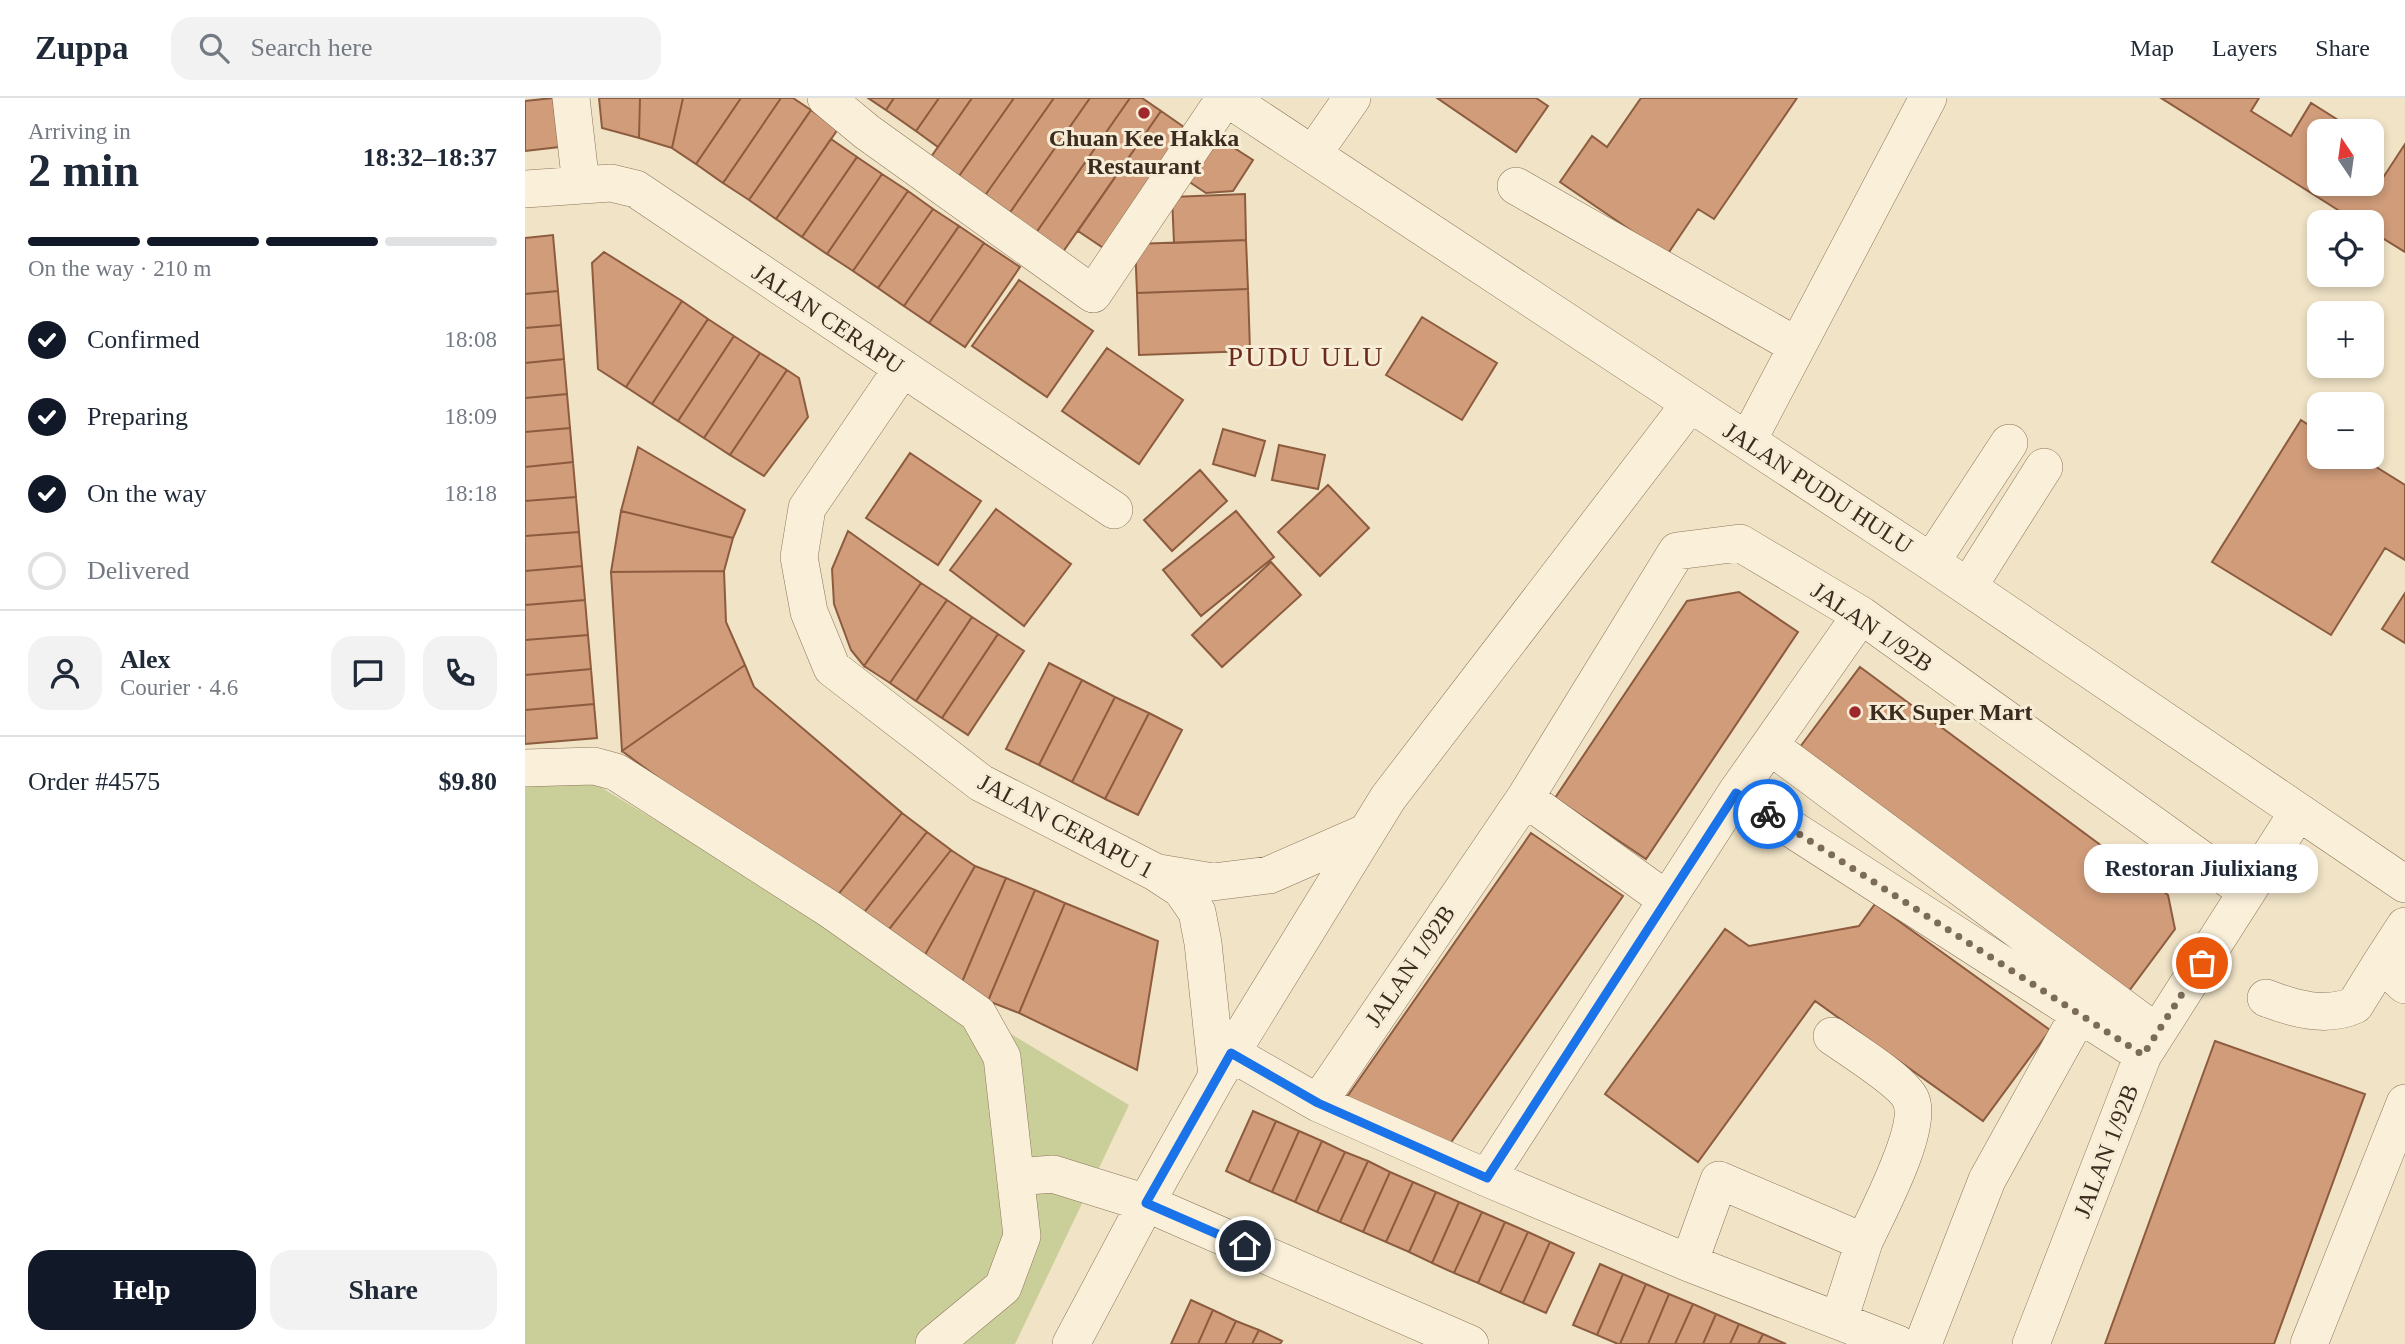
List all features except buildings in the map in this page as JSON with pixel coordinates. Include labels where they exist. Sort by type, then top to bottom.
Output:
[{"type":"street","points":[[571,98],[581,185]]},
{"type":"street","points":[[827,98],[867,132],[1093,294],[1226,98]]},
{"type":"street","name":"JALAN PUDU HULU","points":[[1226,98],[1689,405],[1748,440],[2405,884]]},
{"type":"street","points":[[1313,154],[1352,98]]},
{"type":"street","points":[[1748,440],[1928,98]]},
{"type":"street","name":"JALAN CERAPU","points":[[525,188],[611,183],[636,189],[1114,510]]},
{"type":"street","points":[[1516,186],[1797,346]]},
{"type":"street","name":"JALAN CERAPU 1","points":[[902,369],[807,508],[799,556],[809,612],[832,668],[981,783],[1155,872],[1181,889],[1197,912],[1224,1065]]},
{"type":"street","points":[[1071,1344],[1224,1065],[1388,798],[1689,405]]},
{"type":"street","points":[[1931,562],[2009,443]]},
{"type":"street","points":[[1968,587],[2044,467]]},
{"type":"street","name":"JALAN 1/92B","points":[[1318,1103],[1525,798],[1677,551],[1740,543],[1861,615],[2247,892],[2150,1044],[2031,1344]]},
{"type":"street","points":[[1487,1178],[1736,793],[1861,615]]},
{"type":"street","points":[[1770,746],[2150,1044]]},
{"type":"street","points":[[525,768],[593,766],[616,772],[831,910],[978,1014],[1002,1057],[1022,1236],[1003,1287],[934,1344]]},
{"type":"street","points":[[1736,793],[2079,1014],[2150,1044]]},
{"type":"street","points":[[1525,798],[1667,900]]},
{"type":"street","points":[[2247,892],[2298,812]]},
{"type":"street","points":[[1155,872],[1213,882],[1269,875],[1365,833]]},
{"type":"street","points":[[2266,998],[2286,1006],[2318,1011],[2339,1011],[2355,1005],[2393,974],[2405,926]]},
{"type":"street","points":[[1923,1344],[1987,1180],[2079,1014]]},
{"type":"street","points":[[1832,1035],[1901,1086],[1912,1101],[1913,1123],[1908,1145],[1864,1242],[1839,1320]]},
{"type":"street","points":[[1224,1065],[1689,1263],[1898,1344]]},
{"type":"street","points":[[2309,1344],[2405,1103]]},
{"type":"street","points":[[1016,1177],[1053,1174],[1146,1203],[1470,1344]]},
{"type":"street","points":[[1689,1263],[1719,1180],[1864,1242]]},
{"type":"green space","points":[[592,782],[1129,1105],[1015,1344],[525,1344],[525,783]]},
{"type":"way so far","points":[[1768,814],[2143,1055],[2202,963]]},
{"type":"place","name":"Chuan Kee Hakka Restaurant","points":[[1144,113]]},
{"type":"place","name":"KK Super Mart","points":[[1855,712]]},
{"type":"place","name":"Restoran Jiulixiang","points":[[2202,963]]},
{"type":"district","name":"PUDU ULU","points":[[1306,356]]},
{"type":"route","points":[[1245,1246],[1146,1203],[1231,1053],[1318,1103],[1487,1178],[1736,793],[1768,814]]}]
